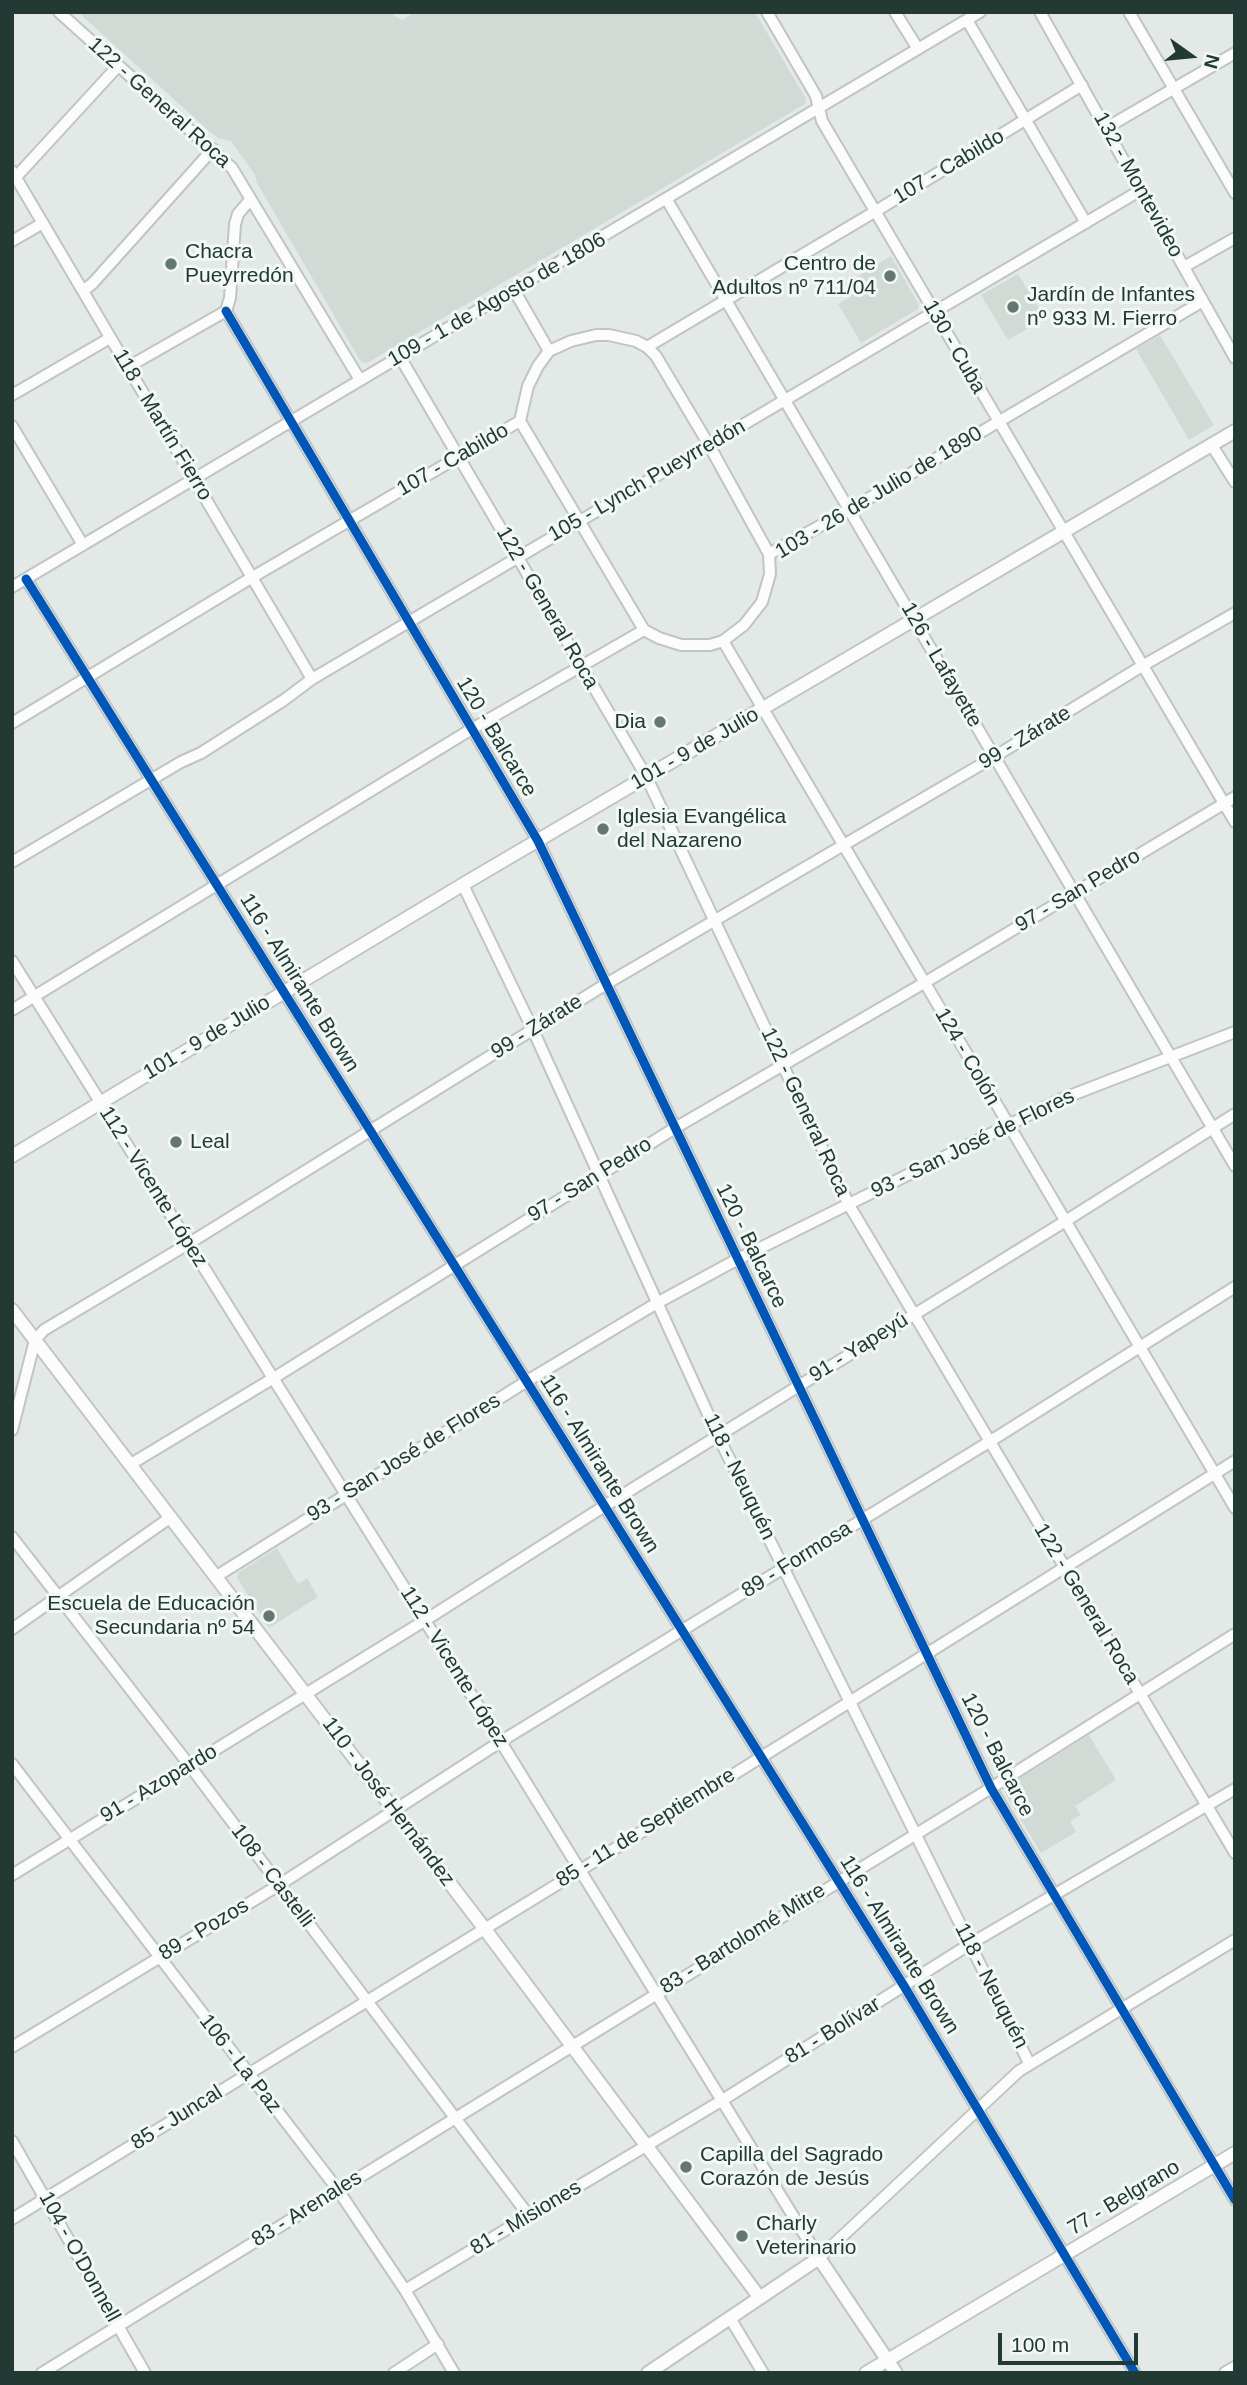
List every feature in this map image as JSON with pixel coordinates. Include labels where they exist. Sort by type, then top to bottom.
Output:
[{"type":"street","name":"122 - General Roca","points":[[59,12],[232,168],[360,380]]},
{"type":"street","name":"130 - Cuba","points":[[767,12],[816,96],[822,121],[1235,822]]},
{"type":"street","points":[[895,12],[918,49]]},
{"type":"street","name":"109 - 1 de Agosto de 1806","points":[[12,587],[981,12]]},
{"type":"street","name":"132 - Montevideo","points":[[1040,12],[1235,358]]},
{"type":"street","points":[[1129,12],[1235,193]]},
{"type":"street","points":[[967,20],[1086,223]]},
{"type":"street","points":[[1106,128],[1235,53]]},
{"type":"street","points":[[14,174],[118,66]]},
{"type":"street","name":"107 - Cabildo","points":[[647,347],[1082,86]]},
{"type":"street","points":[[83,291],[213,149]]},
{"type":"street","name":"118 - Martín Fierro","points":[[14,174],[312,679]]},
{"type":"street","name":"105 - Lynch Pueyrredón","points":[[12,862],[211,746],[312,679],[1141,190]]},
{"type":"street","points":[[128,367],[226,311],[230,298],[235,224],[238,214],[250,200]]},
{"type":"street","name":"126 - Lafayette","points":[[667,200],[1235,1166]]},
{"type":"street","points":[[12,241],[43,223]]},
{"type":"street","points":[[1184,267],[1235,238]]},
{"type":"street","points":[[514,290],[550,351],[571,341],[597,335],[622,337],[647,347],[656,356],[769,554]]},
{"type":"street","name":"103 - 26 de Julio de 1890","points":[[723,641],[744,625],[762,602],[770,574],[769,554],[849,510],[1203,301]]},
{"type":"street","name":"120 - Balcarce","points":[[226,311],[538,841],[990,1788],[1235,2200]]},
{"type":"street","points":[[12,395],[110,338]]},
{"type":"street","name":"107 - Cabildo","points":[[12,723],[251,578],[520,421],[528,386],[538,366],[550,351]]},
{"type":"street","name":"122 - General Roca","points":[[400,357],[646,776],[849,1205],[1235,1853]]},
{"type":"street","points":[[520,421],[644,630],[681,645],[710,645],[723,641]]},
{"type":"street","points":[[12,426],[83,545]]},
{"type":"street","name":"101 - 9 de Julio","points":[[12,1156],[646,776],[1235,431]]},
{"type":"street","points":[[1211,444],[1235,482]]},
{"type":"street","name":"116 - Almirante Brown","points":[[26,579],[904,1986],[1135,2373]]},
{"type":"street","name":"99 - Zárate","points":[[35,1340],[44,1330],[188,1244],[606,984],[1235,613]]},
{"type":"street","points":[[12,1010],[471,730],[644,630]]},
{"type":"street","name":"124 - Colón","points":[[723,641],[1235,1508]]},
{"type":"street","name":"97 - San Pedro","points":[[131,1464],[597,1175],[1235,797]]},
{"type":"street","name":"118 - Neuquén","points":[[463,885],[533,1030],[718,1436],[1029,2063]]},
{"type":"street","name":"112 - Vicente López","points":[[12,961],[819,2258],[896,2373]]},
{"type":"street","name":"93 - San José de Flores","points":[[216,1576],[527,1381],[657,1303],[738,1259],[1074,1094],[1235,1032]]},
{"type":"street","name":"91 - Yapeyú","points":[[305,1693],[1235,1114]]},
{"type":"street","name":"89 - Formosa","points":[[396,1812],[500,1742],[989,1442],[1235,1287]]},
{"type":"street","name":"110 - José Hernández","points":[[12,1310],[573,2045],[760,2298]]},
{"type":"street","points":[[12,1430],[35,1340]]},
{"type":"street","name":"85 - 11 de Septiembre","points":[[484,1928],[1235,1461]]},
{"type":"street","points":[[12,1629],[171,1517]]},
{"type":"street","name":"108 - Castelli","points":[[12,1537],[190,1766],[529,2216]]},
{"type":"street","name":"83 - Bartolomé Mitre","points":[[573,2045],[1235,1634]]},
{"type":"street","name":"91 - Azopardo","points":[[12,1875],[305,1693]]},
{"type":"street","name":"106 - La Paz","points":[[12,1765],[338,2190],[405,2290],[454,2373]]},
{"type":"street","name":"81 - Bolívar","points":[[648,2146],[970,1944],[1235,1788]]},
{"type":"street","name":"89 - Pozos","points":[[12,2047],[396,1812]]},
{"type":"street","name":"85 - Juncal","points":[[12,2219],[484,1928]]},
{"type":"street","points":[[648,2373],[819,2258],[1029,2063],[1235,1940]]},
{"type":"street","name":"83 - Arenales","points":[[42,2373],[573,2045]]},
{"type":"street","name":"104 - O'Donnell","points":[[12,2141],[145,2373]]},
{"type":"street","name":"81 - Misiones","points":[[405,2290],[648,2146]]},
{"type":"street","name":"77 - Belgrano","points":[[866,2373],[1235,2152]]},
{"type":"street","points":[[730,2318],[763,2373]]},
{"type":"street","points":[[394,2373],[438,2344]]},
{"type":"street","points":[[1226,2373],[1235,2368]]},
{"type":"shaded area","points":[[78,12],[389,12],[402,20],[415,12],[755,12],[806,99],[805,104],[367,363],[361,362],[257,183],[255,175],[231,141],[218,138],[210,132]]},
{"type":"shaded area","points":[[891,256],[919,305],[918,309],[861,343],[838,304],[850,297],[843,285]]},
{"type":"shaded area","name":"Jardín de Infantes nº 933 M. Fierro","points":[[1018,274],[1045,318],[1008,340],[981,295]]},
{"type":"shaded area","points":[[1160,335],[1214,425],[1189,440],[1136,349]]},
{"type":"shaded area","points":[[277,1548],[298,1584],[307,1578],[318,1597],[269,1628],[237,1578],[238,1573]]},
{"type":"shaded area","points":[[1089,1735],[1116,1780],[1075,1806],[1081,1815],[1070,1821],[1076,1832],[1041,1853],[1005,1793],[1006,1787]]},
{"type":"cycle path","points":[[226,311],[538,841],[991,1788],[1235,2200]]},
{"type":"cycle path","points":[[26,579],[904,1986],[1135,2373]]},
{"type":"place","name":"Chacra Pueyrredón","points":[[171,264]]},
{"type":"place","name":"Centro de Adultos nº 711/04","points":[[890,276]]},
{"type":"place","name":"Jardín de Infantes nº 933 M. Fierro","points":[[1013,307]]},
{"type":"place","name":"Dia","points":[[660,722]]},
{"type":"place","name":"Iglesia Evangélica del Nazareno","points":[[603,829]]},
{"type":"place","name":"Leal","points":[[176,1142]]},
{"type":"place","name":"Escuela de Educación Secundaria nº 54","points":[[269,1616]]},
{"type":"place","name":"Capilla del Sagrado Corazón de Jesús","points":[[686,2167]]},
{"type":"place","name":"Charly Veterinario","points":[[742,2236]]}]
